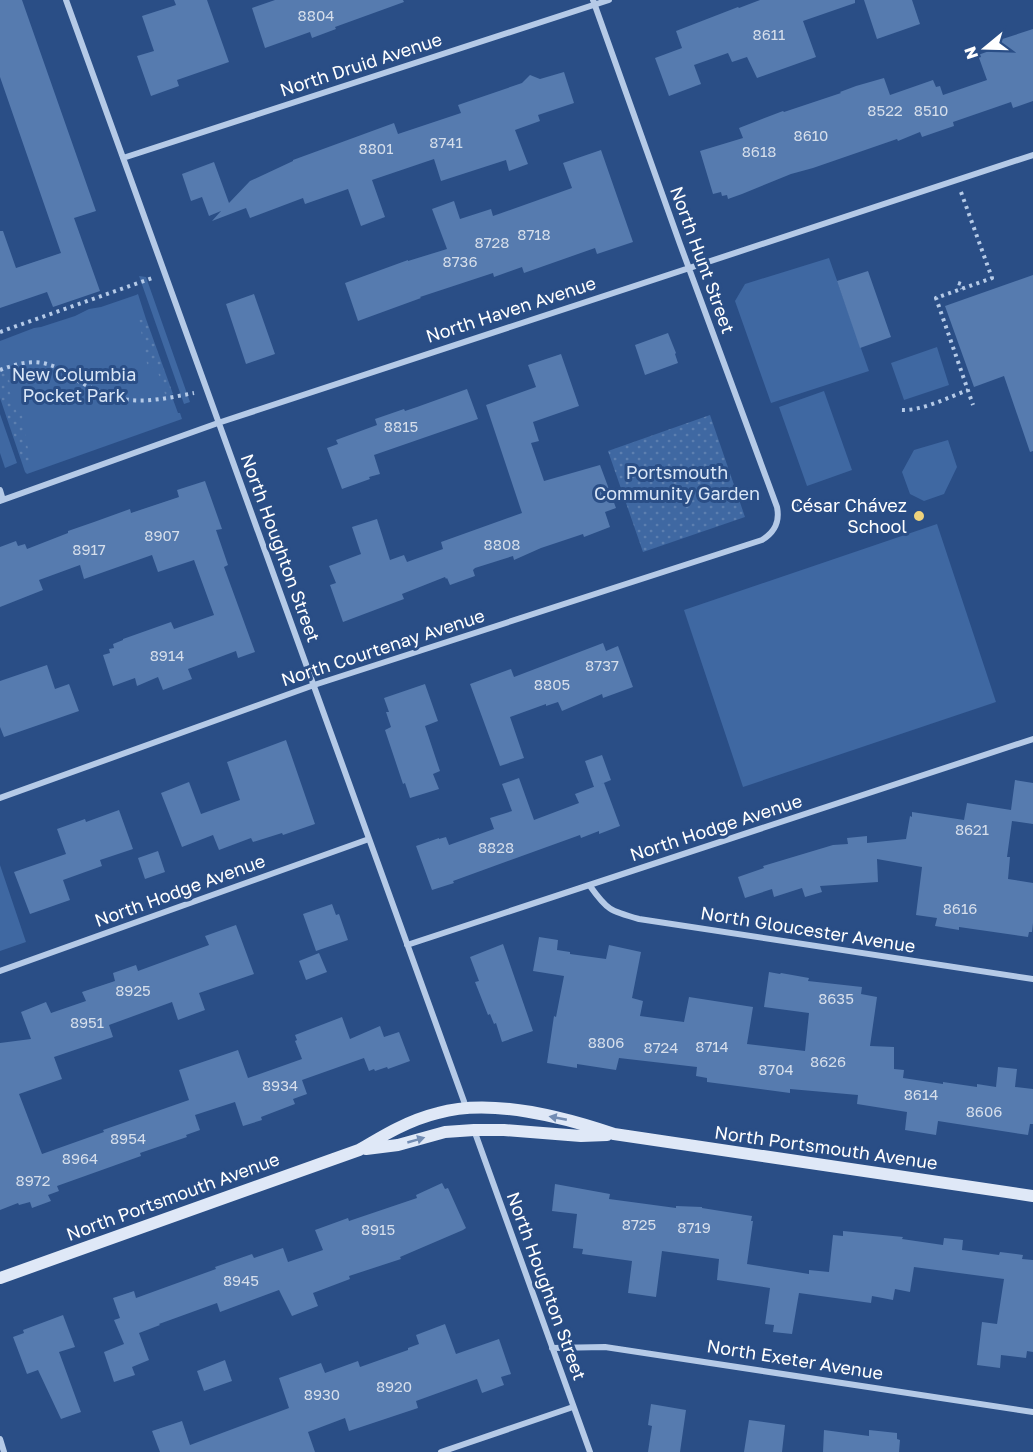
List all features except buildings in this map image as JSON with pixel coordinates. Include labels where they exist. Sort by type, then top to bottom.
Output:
[{"type":"street","name":"North Houghton Street","points":[[66,0],[466,1107]]},
{"type":"street","name":"North Druid Avenue","points":[[123,158],[594,2],[609,0]]},
{"type":"street","name":"North Hunt Street","points":[[594,2],[777,507],[777,523],[774,529]]},
{"type":"street","name":"North Haven Avenue","points":[[2,500],[218,423],[1033,154]]},
{"type":"street","points":[[0,489],[2,500]]},
{"type":"street","name":"North Courtenay Avenue","points":[[0,798],[314,686],[762,540],[774,529]]},
{"type":"street","name":"North Hodge Avenue","points":[[407,945],[1033,739]]},
{"type":"street","name":"North Hodge Avenue","points":[[0,971],[369,839]]},
{"type":"street","name":"North Gloucester Avenue","points":[[590,886],[605,906],[613,911],[639,919],[1033,979]]},
{"type":"street","name":"North Portsmouth Avenue","points":[[0,1278],[359,1150],[392,1130],[422,1118],[466,1107],[534,1113],[582,1123],[614,1134],[1033,1197]]},
{"type":"street","name":"North Houghton Street","points":[[474,1130],[590,1452]]},
{"type":"street","name":"North Portsmouth Avenue","points":[[359,1150],[398,1145],[445,1132],[474,1130],[581,1136],[614,1134]]},
{"type":"street","name":"North Exeter Avenue","points":[[552,1348],[605,1347],[1033,1412]]},
{"type":"street","points":[[441,1452],[573,1407]]},
{"type":"street","points":[[0,1439],[4,1452]]},
{"type":"path","points":[[957,180],[992,278],[936,298],[973,405]]},
{"type":"path","points":[[0,332],[164,274]]},
{"type":"path","points":[[958,283],[963,289]]},
{"type":"path","points":[[0,370],[15,364],[49,364],[83,384],[110,395],[129,399],[155,400],[207,391]]},
{"type":"path","points":[[902,410],[932,404],[968,390]]},
{"type":"green space","points":[[829,258],[869,371],[771,403],[735,301],[745,284]]},
{"type":"green space","points":[[139,276],[146,277],[190,402],[184,404]]},
{"type":"green space","name":"New Columbia Pocket Park","points":[[138,294],[146,319],[144,320],[182,419],[27,474],[0,398],[0,341]]},
{"type":"green space","points":[[146,319],[173,394],[166,397],[156,366],[148,369],[139,320]]},
{"type":"green space","points":[[937,347],[949,385],[904,400],[891,363]]},
{"type":"green space","points":[[6,370],[10,383],[7,384],[18,416],[22,415],[30,460],[23,462],[0,394],[0,372]]},
{"type":"green space","points":[[824,391],[852,470],[807,486],[779,407]]},
{"type":"green space","points":[[0,414],[17,463],[5,468],[0,453]]},
{"type":"green space","name":"Portsmouth Community Garden","points":[[710,415],[745,517],[643,552],[608,451]]},
{"type":"green space","points":[[948,440],[957,467],[944,494],[924,501],[910,494],[902,472],[914,450]]},
{"type":"green space","points":[[937,524],[996,702],[743,787],[684,610]]},
{"type":"green space","points":[[0,865],[26,942],[0,951]]},
{"type":"place","name":"César Chávez School","points":[[919,516]]}]
